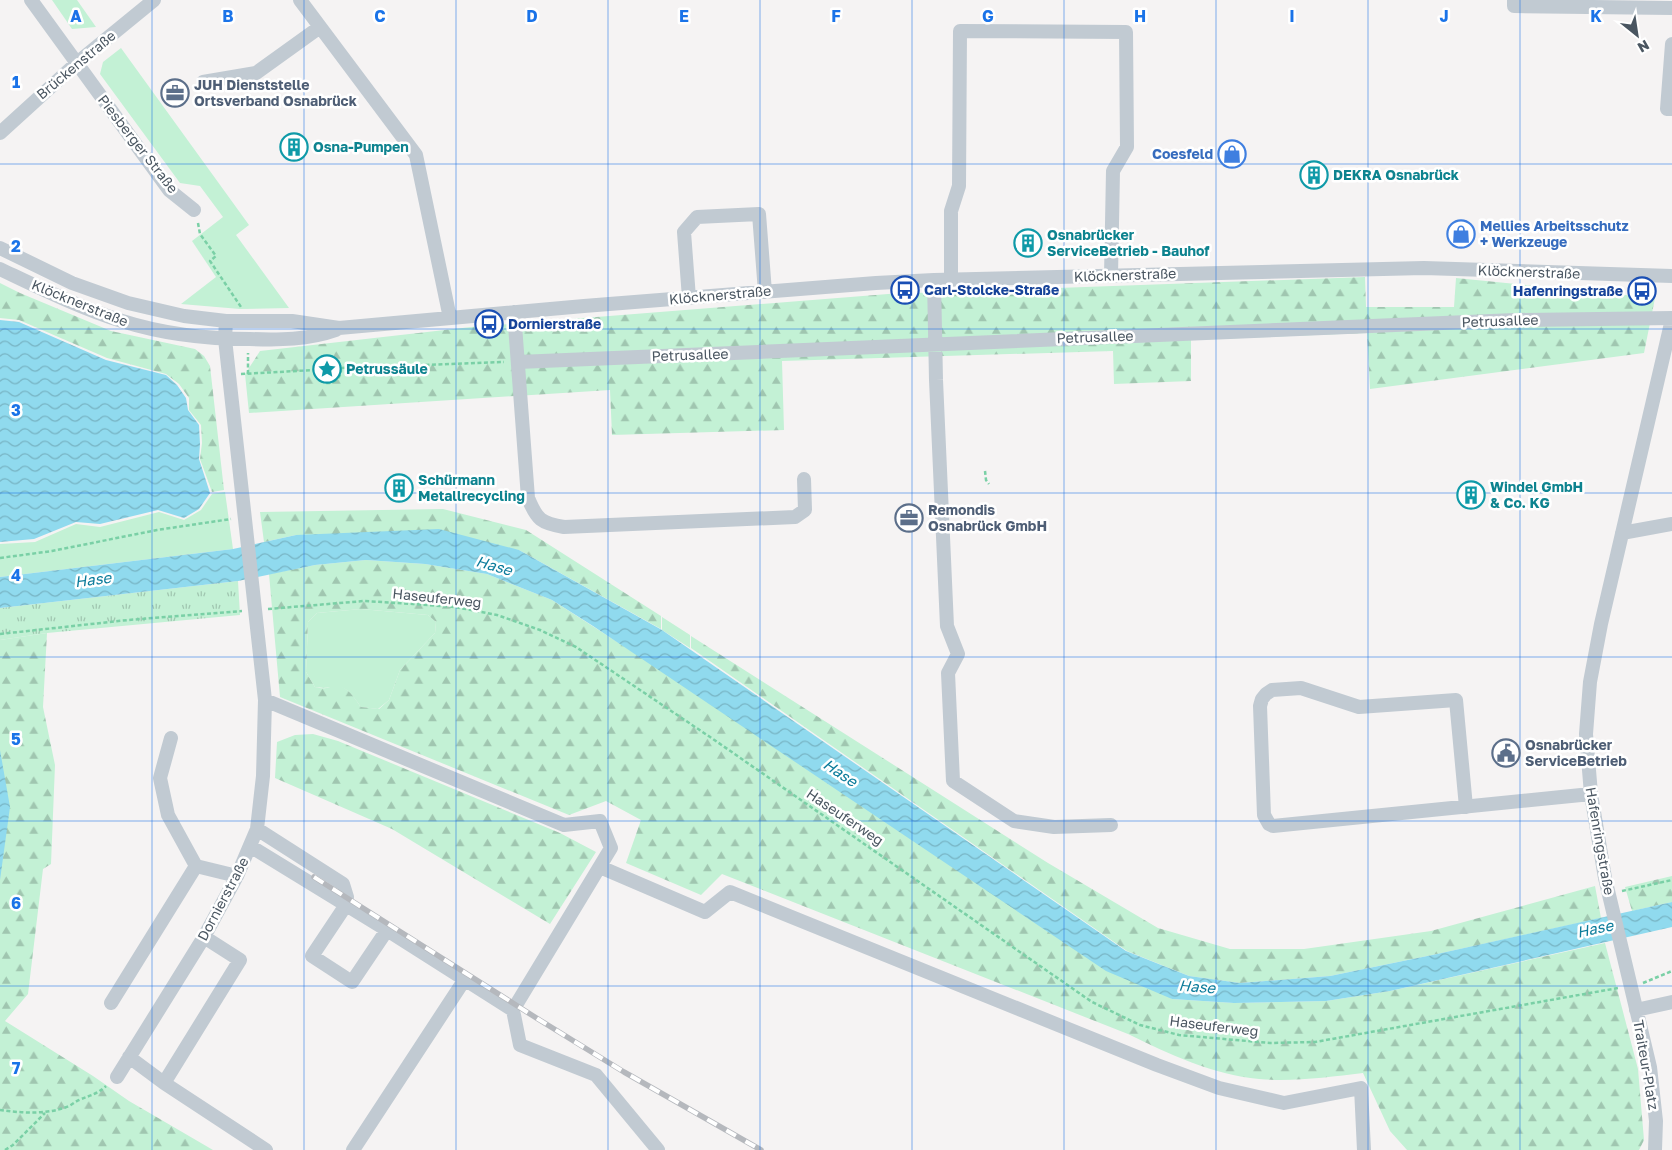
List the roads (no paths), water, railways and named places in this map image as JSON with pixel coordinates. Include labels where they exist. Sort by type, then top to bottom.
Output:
[{"type":"street","name":"Piesberger Straße","points":[[31,0],[169,190],[194,210]]},
{"type":"street","name":"Brückenstraße","points":[[0,133],[77,63],[154,0]]},
{"type":"street","points":[[300,0],[416,155],[450,318]]},
{"type":"street","points":[[1514,0],[1514,6],[1672,8]]},
{"type":"street","points":[[203,82],[256,73],[320,27]]},
{"type":"street","points":[[951,280],[951,211],[959,186],[960,31],[1126,32],[1127,147],[1113,171],[1111,276]]},
{"type":"street","points":[[1672,44],[1667,109],[1672,109]]},
{"type":"street","points":[[689,298],[684,232],[697,217],[759,214],[765,292]]},
{"type":"street","name":"Klöcknerstraße","points":[[0,248],[72,283],[128,303],[184,316],[226,321],[292,321],[339,328],[514,312],[934,280],[1424,268],[1672,276]]},
{"type":"street","name":"Klöcknerstraße","points":[[0,269],[68,300],[123,322],[180,334],[225,339],[278,340],[319,336],[339,328]]},
{"type":"street","points":[[934,280],[947,626],[958,654],[948,673],[953,781],[1014,821],[1054,827],[1111,825]]},
{"type":"street","points":[[514,312],[528,498],[534,515],[549,524],[564,527],[796,517],[805,510],[804,479]]},
{"type":"street","name":"Petrusallee","points":[[518,362],[1515,320],[1672,318]]},
{"type":"street","name":"Hafenringstraße","points":[[1636,1010],[1609,897],[1591,794],[1586,734],[1590,682],[1601,624],[1672,318]]},
{"type":"street","name":"Dornierstraße","points":[[117,1077],[204,937],[237,876],[256,829],[263,776],[264,700],[225,339],[226,321]]},
{"type":"street","points":[[1622,533],[1672,524]]},
{"type":"street","points":[[1466,807],[1456,700],[1358,707],[1301,688],[1272,690],[1262,699],[1260,706],[1264,814],[1269,824],[1273,826],[1466,807],[1591,794]]},
{"type":"street","points":[[264,700],[564,825],[600,821],[611,848],[513,1010],[520,1045],[596,1075],[658,1150]]},
{"type":"street","points":[[171,738],[160,778],[168,815],[196,866],[237,876]]},
{"type":"street","points":[[256,829],[343,884],[347,897],[346,905],[312,956],[352,982],[387,930]]},
{"type":"street","points":[[250,846],[513,1010]]},
{"type":"street","points":[[110,1003],[196,866]]},
{"type":"street","points":[[600,867],[705,912],[730,892],[1219,1088],[1284,1103],[1361,1088],[1364,1150]]},
{"type":"street","points":[[164,1083],[240,960],[204,937]]},
{"type":"street","points":[[354,1150],[465,979]]},
{"type":"street","points":[[1636,1010],[1672,1002]]},
{"type":"street","name":"Traiteur-Platz","points":[[1636,1010],[1650,1067],[1656,1121],[1655,1150]]},
{"type":"street","points":[[129,1057],[164,1083],[266,1150]]},
{"type":"water","points":[[0,320],[19,322],[106,360],[166,375],[177,385],[186,398],[188,410],[199,425],[199,459],[210,493],[199,509],[184,518],[158,510],[100,524],[76,522],[34,539],[0,542]]},
{"type":"water","name":"Hase","points":[[439,529],[519,550],[662,630],[1126,951],[1189,976],[1240,983],[1330,976],[1672,902],[1672,927],[1390,991],[1326,1001],[1234,1003],[1172,999],[1106,971],[552,600],[487,574],[425,564],[366,560],[315,565],[238,581],[0,608],[0,577],[233,549],[296,535]]},
{"type":"water","points":[[0,750],[10,807],[0,880]]},
{"type":"railway","points":[[314,877],[624,1072],[761,1150]]},
{"type":"place","name":"JUH Dienststelle Ortsverband Osnabrück","points":[[175,93]]},
{"type":"place","name":"Osna-Pumpen","points":[[294,147]]},
{"type":"place","name":"Coesfeld","points":[[1232,154]]},
{"type":"place","name":"DEKRA Osnabrück","points":[[1314,175]]},
{"type":"place","name":"Mellies Arbeitsschutz + Werkzeuge","points":[[1461,234]]},
{"type":"place","name":"Osnabrücker ServiceBetrieb - Bauhof","points":[[1028,243]]},
{"type":"place","name":"Carl-Stolcke-Straße","points":[[905,290]]},
{"type":"place","name":"Hafenringstraße","points":[[1642,291]]},
{"type":"place","name":"Dornierstraße","points":[[489,324]]},
{"type":"place","name":"Petrussäule","points":[[327,369]]},
{"type":"place","name":"Schürmann Metallrecycling","points":[[399,488]]},
{"type":"place","name":"Windel GmbH & Co. KG","points":[[1471,495]]},
{"type":"place","name":"Remondis Osnabrück GmbH","points":[[909,518]]},
{"type":"place","name":"Osnabrücker ServiceBetrieb","points":[[1506,753]]}]
